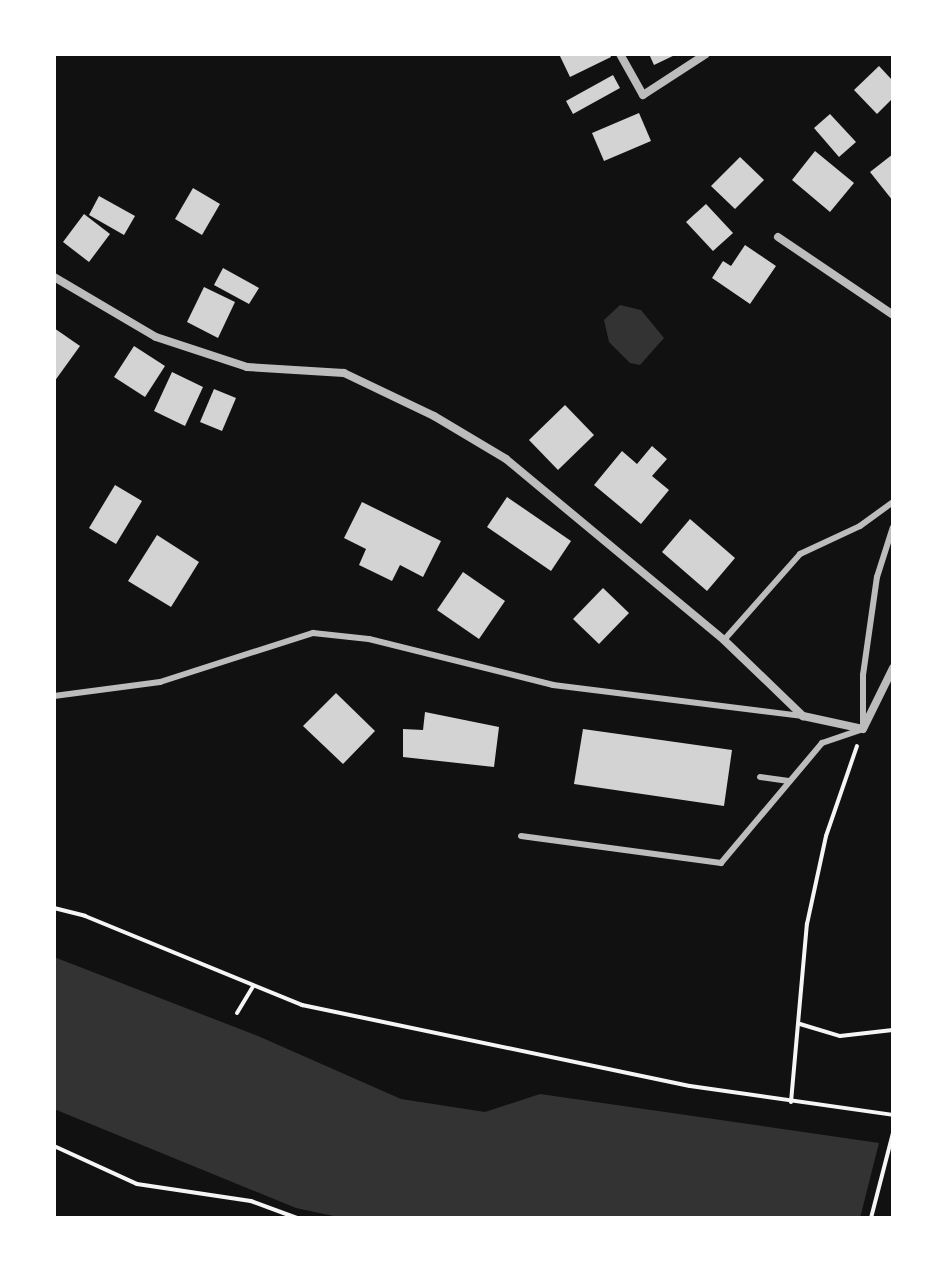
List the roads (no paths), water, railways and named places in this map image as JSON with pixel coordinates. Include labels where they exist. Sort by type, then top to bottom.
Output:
[{"type":"street","points":[[620,54],[643,95],[706,54]]},
{"type":"street","points":[[778,237],[893,315]]},
{"type":"street","points":[[54,277],[156,337],[247,367],[344,373],[434,416],[506,459],[724,640],[803,716],[863,729],[893,668]]},
{"type":"lane","points":[[724,640],[800,554],[860,526],[893,502]]},
{"type":"lane","points":[[521,836],[721,863],[822,743],[863,729],[863,675],[877,577],[893,527]]},
{"type":"lane","points":[[54,696],[160,682],[313,633],[369,639],[553,685],[803,716]]},
{"type":"lane","points":[[760,777],[789,781]]}]
